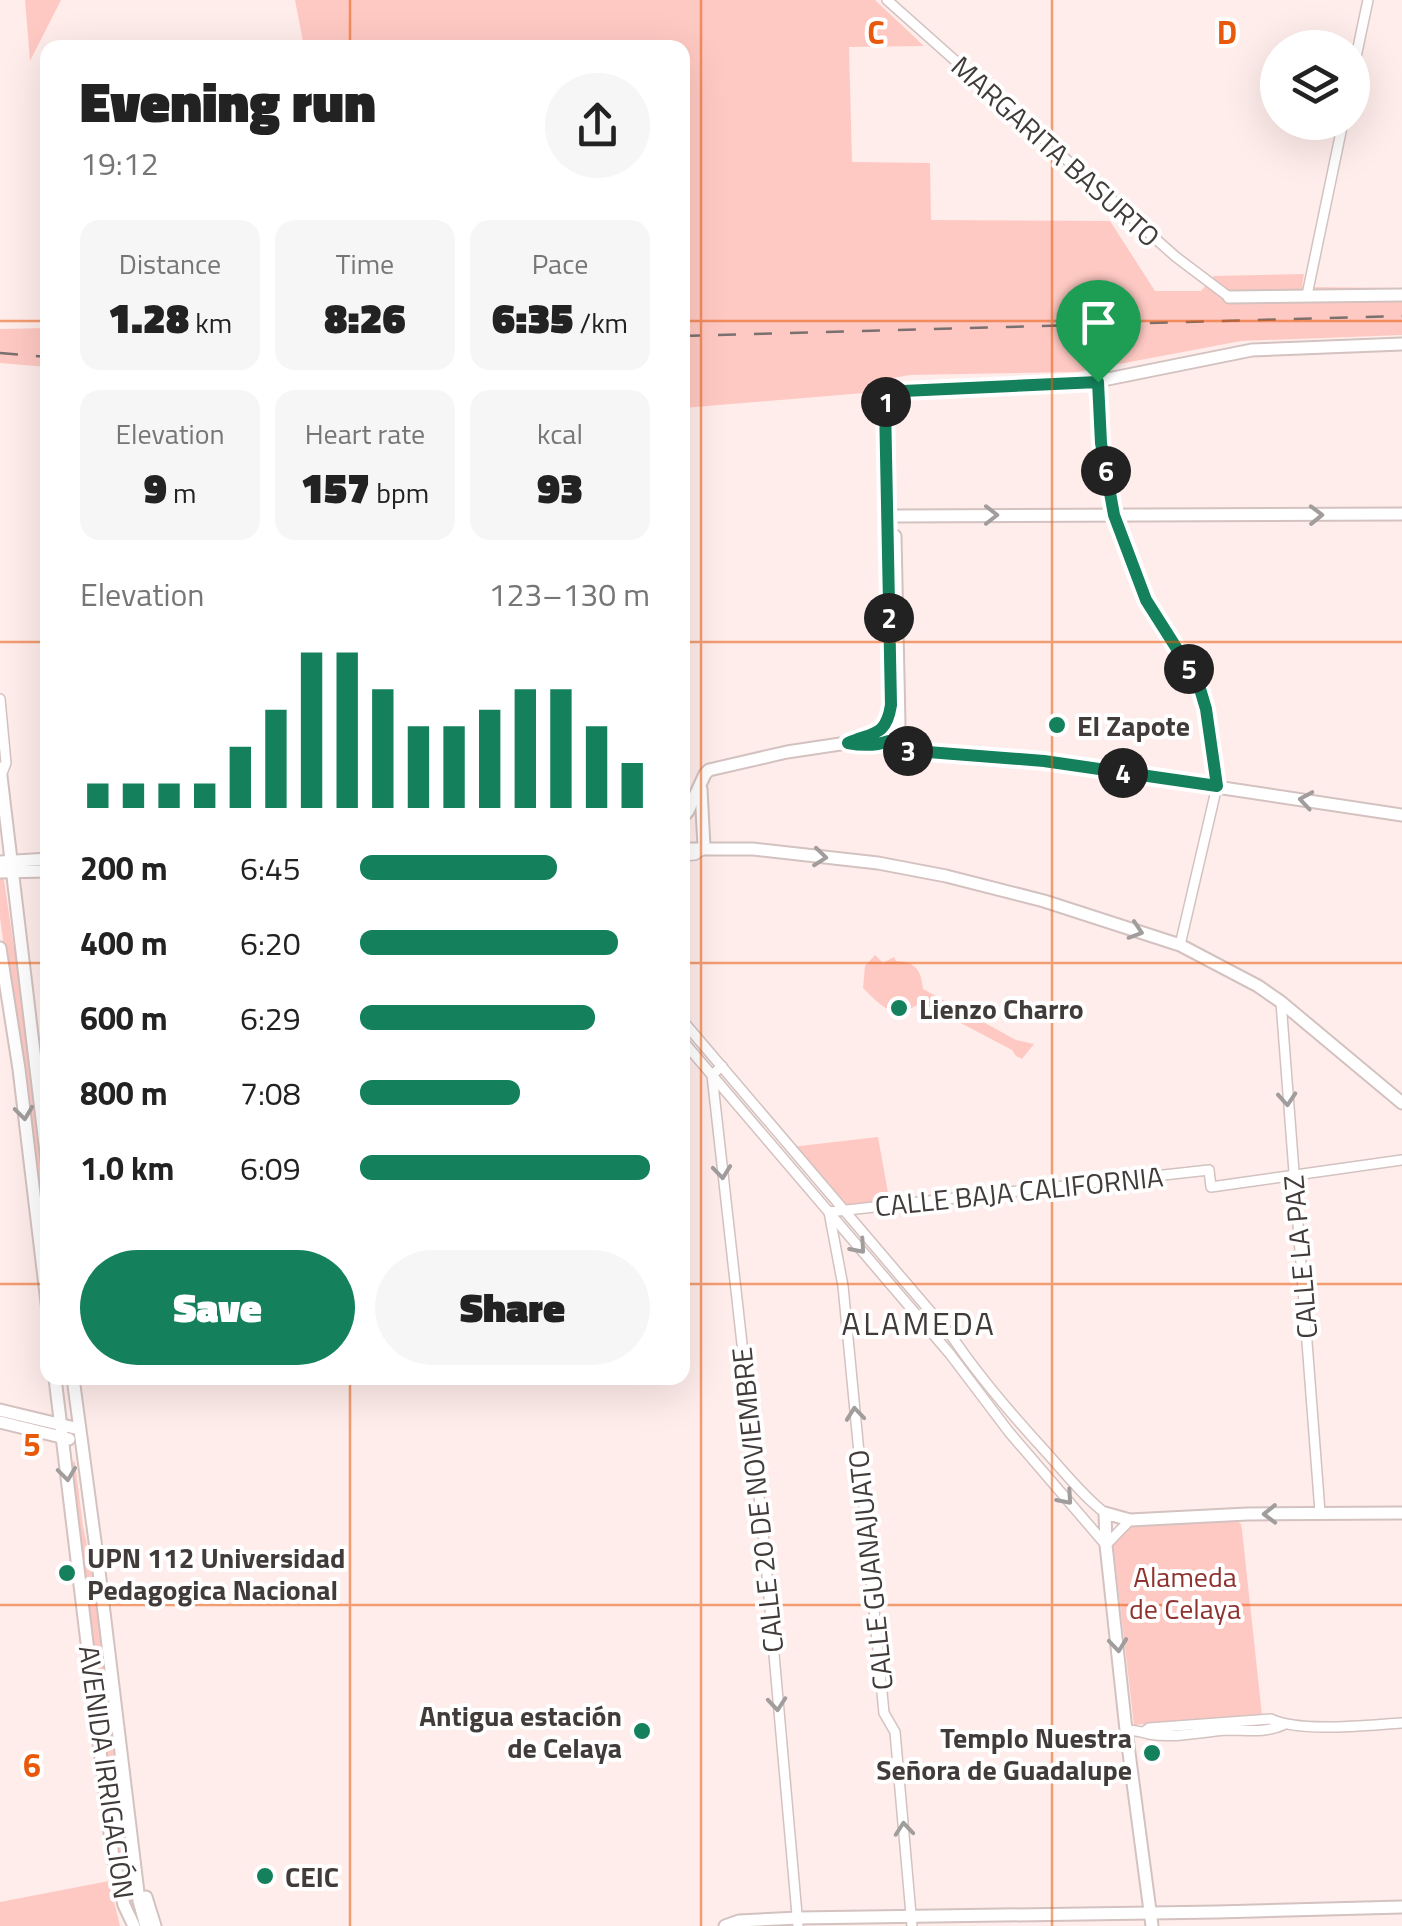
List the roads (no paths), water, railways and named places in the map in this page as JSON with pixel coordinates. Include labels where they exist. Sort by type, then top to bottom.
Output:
[{"type":"main road","points":[[1228,297],[1402,295]]},
{"type":"main road","points":[[884,736],[896,734],[899,724],[896,578],[885,478],[883,412],[892,395],[928,389],[1098,382],[1252,350],[1402,344]]},
{"type":"main road","points":[[690,804],[705,774],[723,765],[848,743],[879,744],[884,736],[891,705],[892,395]]},
{"type":"main road","points":[[889,525],[1114,515],[1402,514]]},
{"type":"main road","points":[[884,736],[902,750],[1044,761],[1402,814]]},
{"type":"main road","points":[[1,771],[8,834],[5,867],[14,896],[40,1105]]},
{"type":"main road","points":[[700,784],[704,847]]},
{"type":"main road","points":[[8,834],[18,850],[40,864]]},
{"type":"main road","points":[[690,850],[753,849],[878,863],[946,876],[1044,901],[1180,945],[1281,1002],[1402,1103]]},
{"type":"main road","points":[[5,867],[40,865]]},
{"type":"main road","points":[[14,896],[20,882],[40,866]]},
{"type":"main road","points":[[0,948],[40,1246]]},
{"type":"main road","name":"AVENIDA IRRIGACIÓN","points":[[56,1385],[113,1858],[131,1926]]},
{"type":"main road","name":"AVENIDA IRRIGACIÓN","points":[[74,1385],[132,1849],[146,1926]]},
{"type":"main road","points":[[40,1420],[58,1400]]},
{"type":"main road","points":[[0,1410],[40,1420],[62,1431]]},
{"type":"main road","points":[[0,1422],[80,1435]]},
{"type":"main road","points":[[1152,1920],[1126,1730],[1105,1514],[1130,1520],[1320,1512],[1402,1513]]},
{"type":"main road","points":[[132,1849],[155,1926]]},
{"type":"main road","points":[[725,1926],[739,1921],[1152,1920],[1402,1907]]},
{"type":"main road","points":[[1294,1910],[1294,1926]]},
{"type":"street","name":"MARGARITA BASURTO","points":[[887,0],[1165,248],[1228,297]]},
{"type":"street","points":[[1362,30],[1368,0]]},
{"type":"street","points":[[1307,296],[1339,140]]},
{"type":"street","points":[[1098,382],[1101,443],[1114,515],[1146,600],[1198,682],[1206,709],[1217,786],[1180,945]]},
{"type":"street","points":[[0,700],[6,764],[1,771]]},
{"type":"street","points":[[690,816],[696,815],[702,822]]},
{"type":"street","name":"CALLE LA PAZ","points":[[1281,1002],[1320,1512]]},
{"type":"street","points":[[690,1029],[953,1338],[1027,1431],[1105,1514]]},
{"type":"street","points":[[690,1049],[1106,1544],[1130,1520]]},
{"type":"street","points":[[712,1075],[722,1066]]},
{"type":"street","name":"CALLE 20 DE NOVIEMBRE","points":[[712,1075],[764,1541],[798,1922]]},
{"type":"street","points":[[1293,1176],[1402,1160]]},
{"type":"street","name":"CALLE BAJA CALIFORNIA","points":[[829,1212],[1209,1170],[1211,1187],[1293,1176]]},
{"type":"street","name":"CALLE GUANAJUATO","points":[[829,1212],[842,1286],[884,1714],[895,1732],[912,1921]]},
{"type":"street","points":[[1126,1730],[1271,1719],[1284,1725],[1402,1723]]},
{"type":"railway","points":[[690,336],[1402,316]]},
{"type":"railway","points":[[0,353],[40,356]]},
{"type":"place","name":"El Zapote","points":[[1057,725]]},
{"type":"place","name":"Lienzo Charro","points":[[899,1008]]},
{"type":"place","name":"UPN 112 Universidad Pedagogica Nacional","points":[[67,1573]]},
{"type":"place","name":"Antigua estación de Celaya","points":[[642,1731]]},
{"type":"place","name":"Templo Nuestra Señora de Guadalupe","points":[[1152,1753]]},
{"type":"place","name":"CEIC","points":[[265,1876]]},
{"type":"district","name":"ALAMEDA","points":[[919,1323]]},
{"type":"park label","name":"Alameda de Celaya","points":[[1185,1592]]}]
